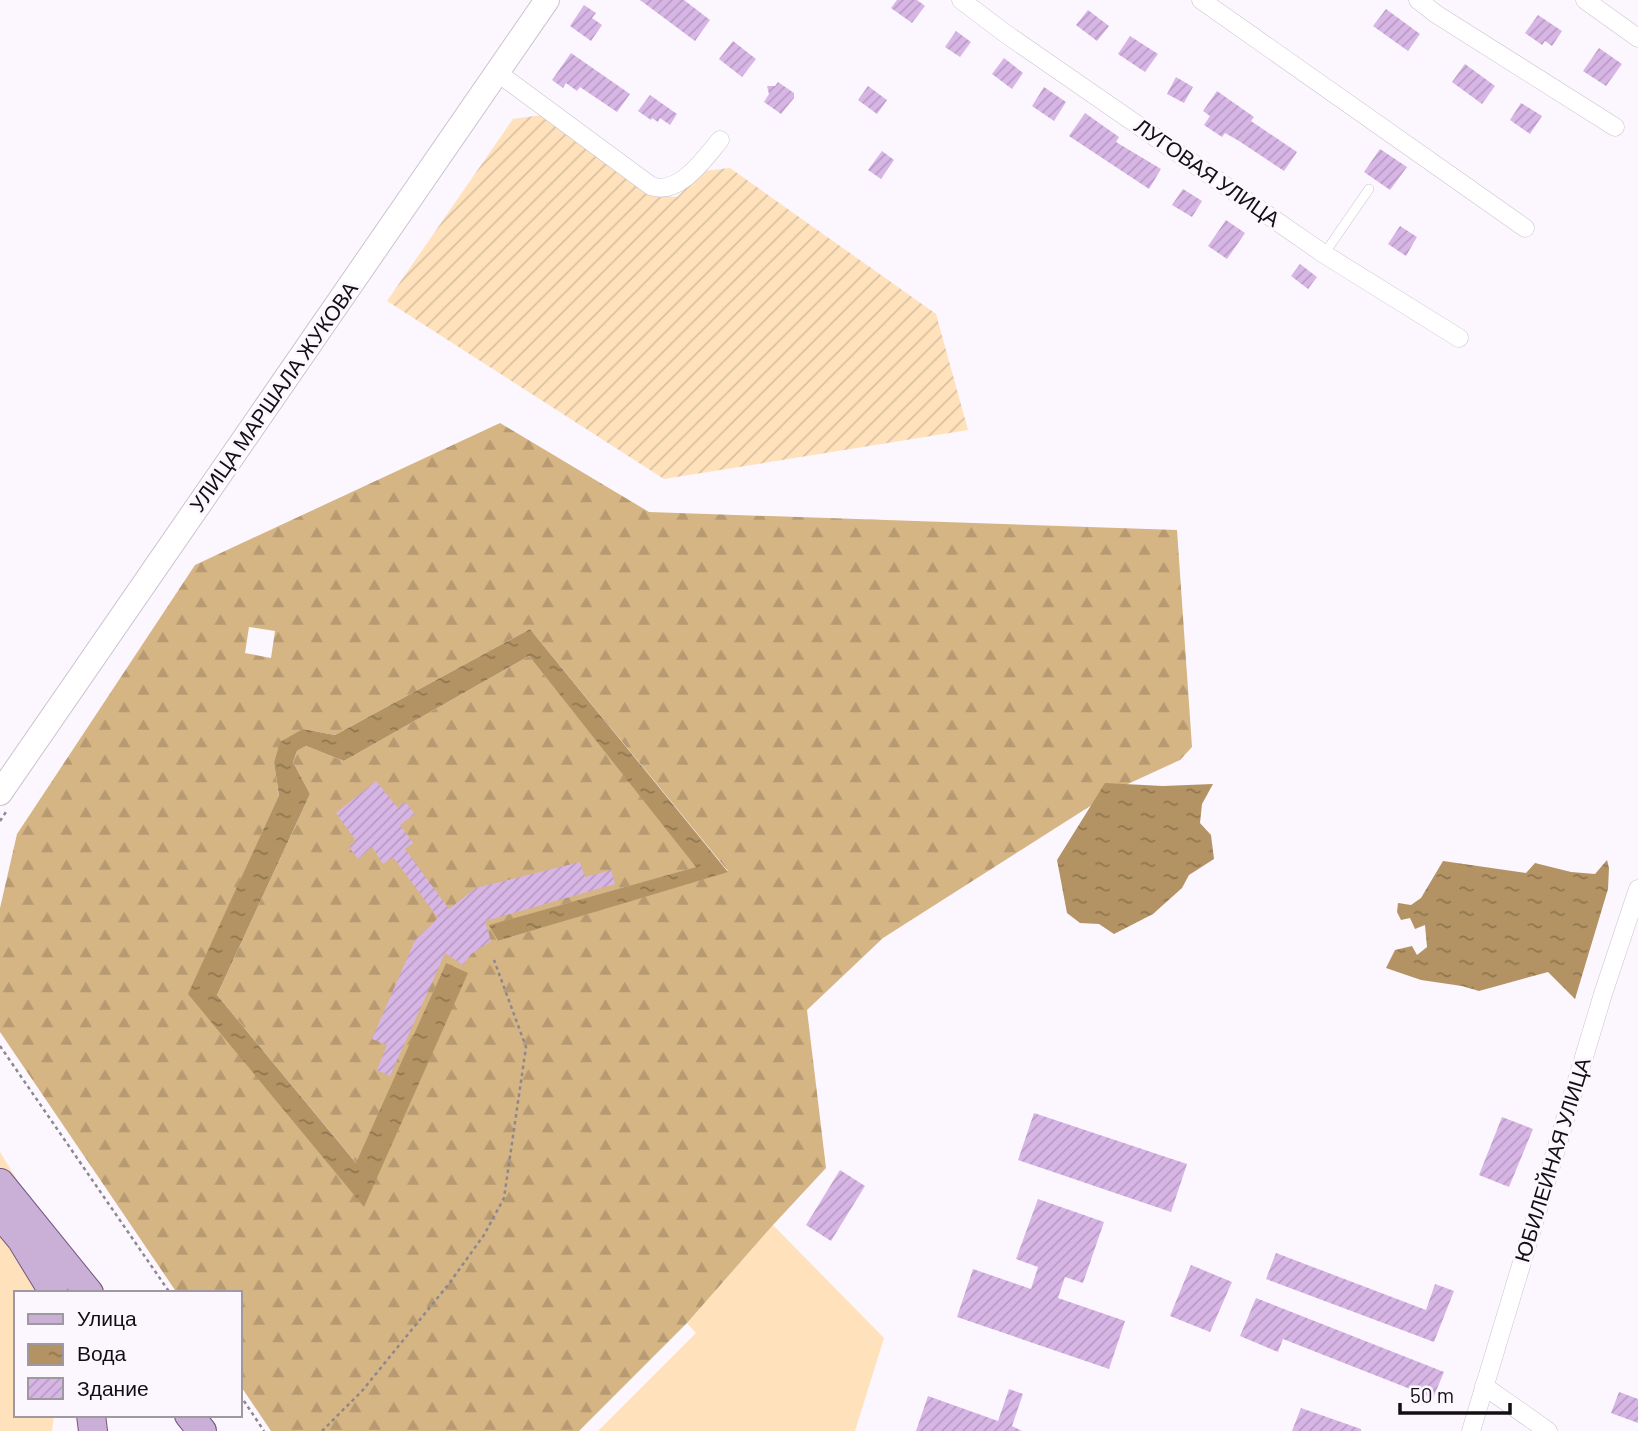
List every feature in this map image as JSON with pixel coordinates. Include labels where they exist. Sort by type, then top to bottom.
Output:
[{"type":"main road","points":[[0,1183],[87,1291]]},
{"type":"main road","points":[[0,1214],[21,1239],[53,1291]]},
{"type":"main road","points":[[191,1417],[202,1431]]},
{"type":"street","name":"УЛИЦА МАРШАЛА ЖУКОВА","points":[[0,793],[547,0]]},
{"type":"street","name":"ЛУГОВАЯ УЛИЦА","points":[[961,0],[1324,254],[1459,338]]},
{"type":"street","points":[[1201,0],[1525,228]]},
{"type":"street","points":[[1418,0],[1615,127]]},
{"type":"street","points":[[1585,0],[1638,37]]},
{"type":"street","points":[[498,73],[651,186],[662,189],[674,185],[696,168],[720,140]]},
{"type":"street","name":"ЮБИЛЕЙНАЯ УЛИЦА","points":[[1471,1431],[1603,994],[1638,890]]},
{"type":"street","points":[[1484,1386],[1548,1431]]},
{"type":"lane","points":[[1324,254],[1369,188]]},
{"type":"path","points":[[322,1431],[362,1391],[448,1286],[484,1235],[504,1198],[526,1047],[494,960]]},
{"type":"path","points":[[0,1046],[169,1291]]},
{"type":"path","points":[[242,1398],[264,1431]]},
{"type":"shaded area","points":[[542,115],[652,195],[677,197],[703,171],[730,168],[936,314],[968,430],[664,479],[387,301],[513,119]]},
{"type":"shaded area","points":[[0,1152],[81,1284],[83,1291],[14,1291],[14,1417],[54,1417],[52,1431],[0,1431]]},
{"type":"shaded area","points":[[773,1225],[884,1338],[855,1431],[598,1431],[696,1333],[687,1323]]},
{"type":"green space","points":[[500,423],[649,512],[1177,530],[1192,747],[1180,760],[1117,789],[883,938],[807,1010],[826,1168],[687,1323],[579,1431],[271,1431],[242,1388],[242,1291],[176,1291],[0,1032],[0,908],[17,834],[195,565]],"holes":[[[249,627],[275,631],[271,658],[245,653]],[[530,629],[728,871],[498,941],[490,925],[697,867],[529,656],[344,761],[306,746],[297,751],[293,762],[310,794],[217,995],[357,1164],[446,963],[364,1206],[189,994],[279,795],[274,763],[303,729],[335,735]]]},
{"type":"water","points":[[530,629],[728,872],[498,941],[489,925],[696,867],[529,656],[344,761],[306,746],[297,751],[293,762],[310,794],[217,995],[356,1163],[446,963],[468,973],[364,1207],[188,994],[279,795],[274,763],[280,742],[303,729],[335,735]]},
{"type":"water","points":[[1105,783],[1163,786],[1213,784],[1202,804],[1200,823],[1211,835],[1214,859],[1189,875],[1182,888],[1153,914],[1114,934],[1099,924],[1080,923],[1067,913],[1057,860]]},
{"type":"water","points":[[1607,860],[1608,889],[1575,999],[1548,972],[1479,991],[1421,980],[1386,968],[1395,950],[1412,946],[1417,955],[1427,947],[1425,925],[1415,929],[1410,918],[1401,920],[1397,912],[1398,903],[1411,905],[1421,898],[1443,861],[1526,873],[1535,863],[1571,872],[1595,874]]},
{"type":"building","points":[[640,0],[684,0],[710,20],[695,41]]},
{"type":"building","points":[[897,0],[917,0],[925,6],[912,23],[891,8]]},
{"type":"building","points":[[584,5],[596,13],[592,18],[602,25],[591,41],[570,26]]},
{"type":"building","points":[[1386,9],[1420,34],[1408,51],[1373,26]]},
{"type":"building","points":[[1088,10],[1109,26],[1097,41],[1076,25]]},
{"type":"building","points":[[1538,15],[1562,31],[1552,46],[1545,41],[1542,45],[1525,33]]},
{"type":"building","points":[[956,31],[971,42],[960,57],[945,47]]},
{"type":"building","points":[[1130,36],[1158,54],[1145,72],[1118,54]]},
{"type":"building","points":[[733,41],[756,59],[742,77],[719,59]]},
{"type":"building","points":[[1599,48],[1622,64],[1606,86],[1583,71]]},
{"type":"building","points":[[571,53],[630,94],[617,112],[580,87],[577,91],[566,83],[563,88],[552,80]]},
{"type":"building","points":[[1004,58],[1023,73],[1012,89],[992,74]]},
{"type":"building","points":[[1465,64],[1495,86],[1482,104],[1452,82]]},
{"type":"building","points":[[1176,77],[1193,87],[1184,103],[1167,94]]},
{"type":"building","points":[[778,82],[794,93],[794,98],[781,114],[764,102],[769,94],[767,86],[775,86]]},
{"type":"building","points":[[868,86],[887,100],[877,114],[858,100]]},
{"type":"building","points":[[1044,87],[1066,102],[1054,121],[1032,106]]},
{"type":"building","points":[[1217,91],[1254,117],[1251,121],[1297,152],[1284,171],[1239,141],[1225,133],[1222,137],[1204,125],[1210,116],[1203,111]]},
{"type":"building","points":[[650,95],[677,114],[670,125],[660,118],[658,122],[652,118],[651,120],[638,111]]},
{"type":"building","points":[[1521,103],[1542,116],[1530,134],[1510,120]]},
{"type":"building","points":[[1085,113],[1119,137],[1116,142],[1161,169],[1149,189],[1069,136]]},
{"type":"building","points":[[1380,149],[1407,167],[1390,190],[1364,172]]},
{"type":"building","points":[[882,151],[894,160],[881,179],[868,170]]},
{"type":"building","points":[[1183,189],[1202,201],[1192,217],[1172,205]]},
{"type":"building","points":[[1226,220],[1245,233],[1227,259],[1208,246]]},
{"type":"building","points":[[1400,226],[1417,237],[1406,256],[1388,244]]},
{"type":"building","points":[[1300,264],[1317,277],[1308,289],[1291,276]]},
{"type":"building","points":[[376,781],[398,808],[405,802],[415,814],[400,825],[413,843],[405,849],[449,909],[476,888],[580,862],[585,877],[611,870],[615,884],[485,921],[491,941],[471,954],[463,965],[445,953],[390,1076],[377,1070],[387,1045],[372,1039],[415,940],[438,918],[393,857],[383,864],[372,847],[358,859],[349,847],[356,841],[336,813]]},
{"type":"building","points":[[1034,1113],[1187,1164],[1171,1212],[1018,1160]]},
{"type":"building","points":[[1502,1117],[1533,1129],[1509,1187],[1479,1175]]},
{"type":"building","points":[[840,1170],[865,1186],[831,1241],[806,1225]]},
{"type":"building","points":[[1038,1199],[1104,1222],[1083,1283],[1065,1277],[1058,1298],[1125,1321],[1109,1369],[957,1317],[973,1269],[1031,1289],[1038,1267],[1016,1259]]},
{"type":"building","points":[[1276,1253],[1426,1310],[1435,1284],[1454,1291],[1434,1342],[1266,1279]]},
{"type":"building","points":[[1191,1265],[1232,1282],[1210,1332],[1170,1316]]},
{"type":"building","points":[[1256,1298],[1444,1372],[1433,1398],[1283,1339],[1278,1352],[1240,1336]]},
{"type":"building","points":[[1009,1389],[1023,1394],[1012,1426],[1022,1431],[916,1431],[928,1396],[998,1421]]},
{"type":"building","points":[[1619,1392],[1638,1399],[1638,1423],[1611,1413]]},
{"type":"building","points":[[1301,1408],[1361,1429],[1361,1431],[1292,1431]]}]
